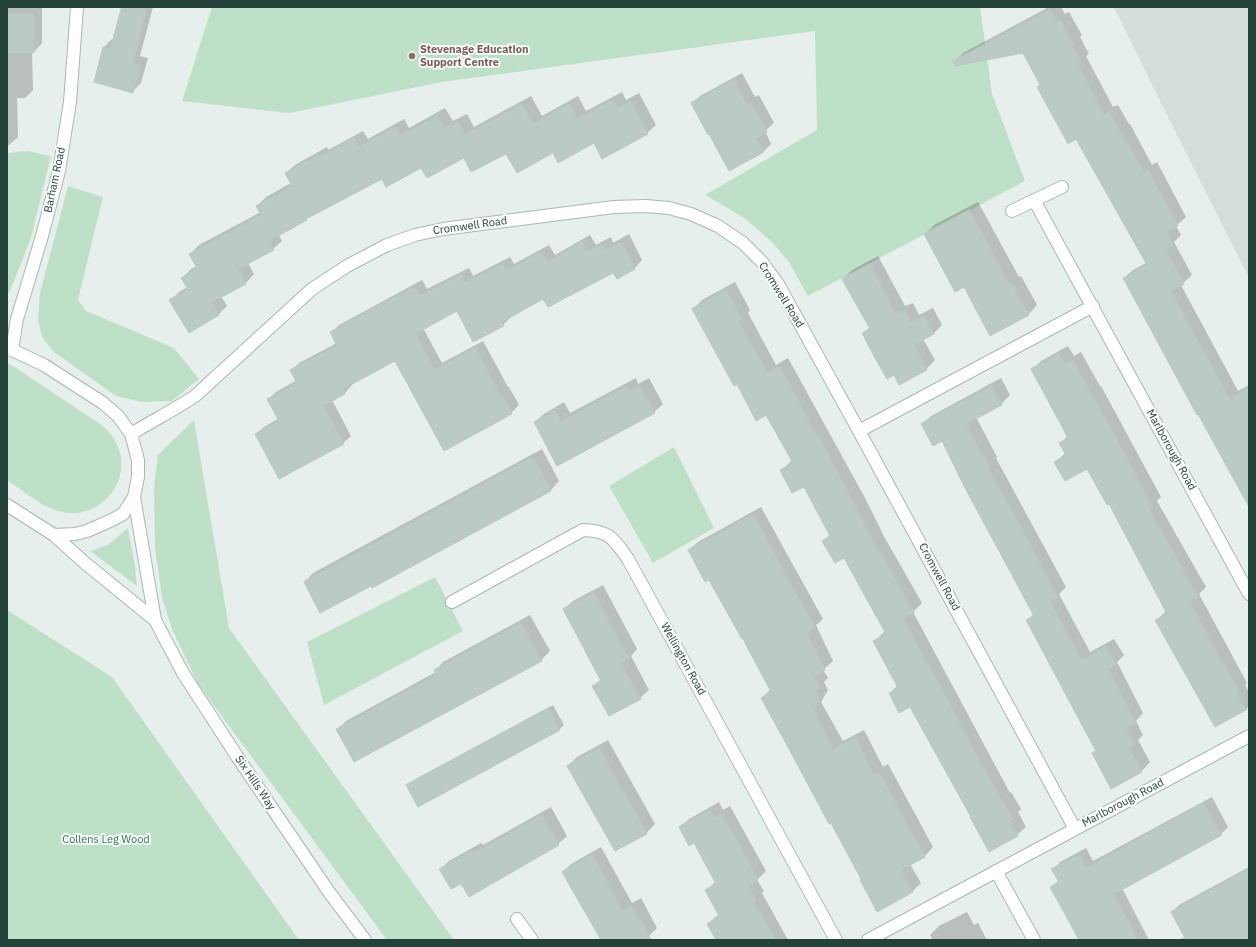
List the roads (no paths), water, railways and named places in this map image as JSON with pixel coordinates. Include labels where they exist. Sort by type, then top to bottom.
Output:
[{"type":"street","name":"Barham Road","points":[[10,349],[17,319],[42,236],[59,171],[70,102],[77,7]]},
{"type":"street","points":[[1012,211],[1062,187]]},
{"type":"street","name":"Marlborough Road","points":[[1034,200],[1249,594]]},
{"type":"street","name":"Cromwell Road","points":[[131,434],[174,410],[195,396],[312,289],[347,266],[387,245],[415,235],[443,229],[614,207],[646,206],[669,208],[691,214],[718,226],[743,243],[762,262],[778,284],[860,431],[1075,829]]},
{"type":"street","points":[[860,431],[1093,306]]},
{"type":"street","points":[[10,349],[44,364],[103,403],[118,416],[131,434],[138,460],[138,477],[134,498],[123,514],[92,529],[75,534],[54,535]]},
{"type":"street","name":"Six Hills Way","points":[[134,498],[155,620],[182,673],[329,892],[366,940]]},
{"type":"street","name":"Six Hills Way","points":[[7,505],[54,535],[85,563],[155,620]]},
{"type":"street","name":"Wellington Road","points":[[452,602],[583,530],[596,530],[608,534],[628,559],[836,940]]},
{"type":"street","name":"Marlborough Road","points":[[868,940],[1249,736]]},
{"type":"street","points":[[996,871],[1034,940]]},
{"type":"street","points":[[517,919],[532,940]]},
{"type":"place","name":"Stevenage Education Support Centre","points":[[412,56]]},
{"type":"park label","name":"Collens Leg Wood","points":[[106,840]]}]
